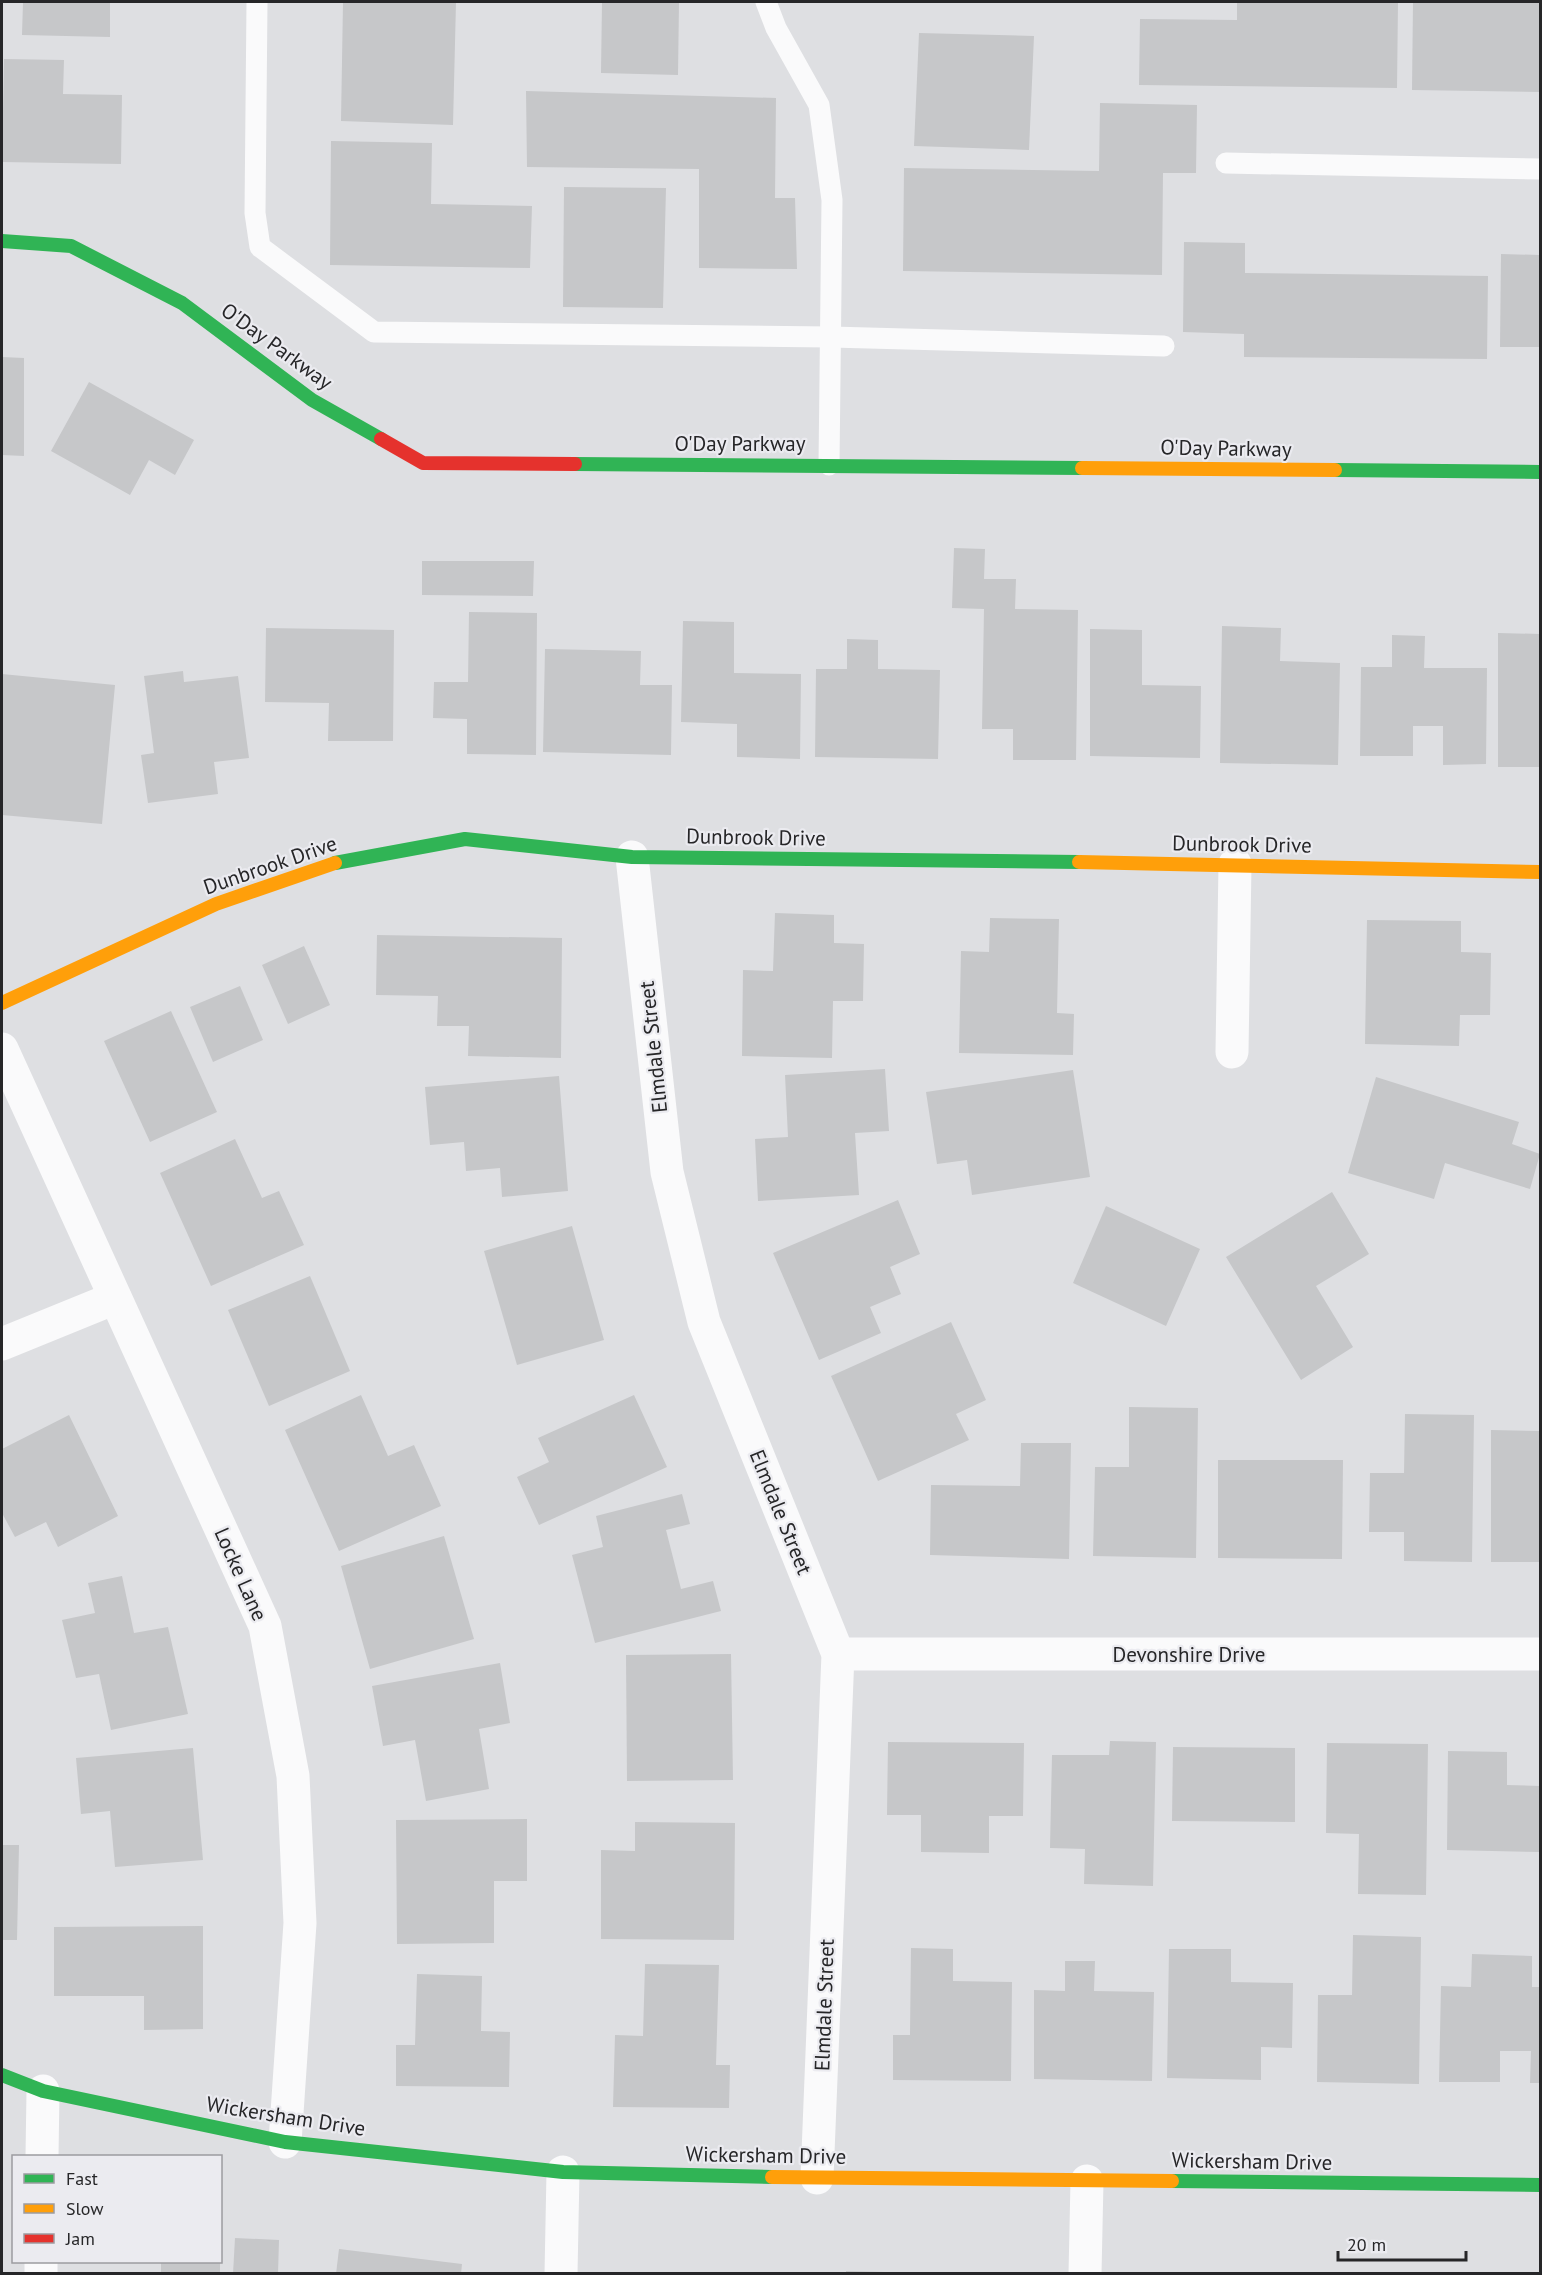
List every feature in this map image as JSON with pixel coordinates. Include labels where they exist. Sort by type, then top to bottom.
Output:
[{"type":"street","name":"O'Day Parkway","points":[[2,241],[72,246],[182,303],[312,400],[423,463],[1540,472]]},
{"type":"street","name":"Dunbrook Drive","points":[[2,1003],[216,904],[341,861],[465,839],[632,857],[1235,864],[1540,873]]},
{"type":"street","name":"Elmdale Street","points":[[632,857],[667,1172],[704,1323],[838,1654],[817,2178]]},
{"type":"street","points":[[1232,1052],[1235,864]]},
{"type":"street","name":"Locke Lane","points":[[2,1049],[265,1626],[293,1776],[300,1923],[285,2142]]},
{"type":"street","points":[[2,1344],[115,1298]]},
{"type":"street","name":"Devonshire Drive","points":[[838,1654],[1540,1654]]},
{"type":"street","name":"Wickersham Drive","points":[[2,2074],[43,2091],[285,2142],[563,2172],[817,2178],[1540,2185]]},
{"type":"street","points":[[42,2155],[43,2091]]},
{"type":"street","points":[[561,2274],[563,2172]]},
{"type":"street","points":[[1085,2274],[1087,2181]]},
{"type":"lane","points":[[257,2],[255,213],[260,246],[374,332],[831,338],[1164,346]]},
{"type":"lane","points":[[766,2],[776,28],[819,105],[832,200],[829,465]]},
{"type":"lane","points":[[1226,163],[1540,169]]},
{"type":"building","points":[[23,2],[110,2],[110,37],[22,35]]},
{"type":"building","points":[[343,2],[456,2],[453,125],[341,121]]},
{"type":"building","points":[[602,2],[679,2],[678,75],[601,73]]},
{"type":"building","points":[[1237,2],[1398,2],[1397,88],[1139,85],[1140,19],[1237,20]]},
{"type":"building","points":[[1413,2],[1540,2],[1540,92],[1412,90]]},
{"type":"building","points":[[919,33],[1034,36],[1029,150],[914,146]]},
{"type":"building","points":[[4,59],[64,60],[63,94],[122,95],[121,164],[2,162]]},
{"type":"building","points":[[526,91],[776,98],[775,198],[795,198],[797,269],[699,268],[699,169],[527,167]]},
{"type":"building","points":[[1100,103],[1197,105],[1196,173],[1163,173],[1162,275],[903,271],[904,168],[1099,171]]},
{"type":"building","points":[[331,141],[432,143],[431,204],[532,206],[530,268],[330,265]]},
{"type":"building","points":[[564,187],[666,188],[663,308],[563,307]]},
{"type":"building","points":[[1184,242],[1245,243],[1245,273],[1488,276],[1487,359],[1244,357],[1244,334],[1183,332]]},
{"type":"building","points":[[1501,254],[1540,255],[1540,347],[1500,347]]},
{"type":"building","points":[[2,357],[24,358],[24,456],[2,455]]},
{"type":"building","points":[[89,382],[194,440],[175,475],[149,460],[130,495],[51,451]]},
{"type":"building","points":[[954,548],[985,549],[984,579],[1016,579],[1015,609],[1078,610],[1076,760],[1013,760],[1013,729],[982,729],[984,609],[952,608]]},
{"type":"building","points":[[422,561],[534,561],[533,596],[422,595]]},
{"type":"building","points":[[469,612],[537,613],[536,755],[467,754],[467,719],[433,718],[434,682],[468,682]]},
{"type":"building","points":[[683,621],[734,622],[734,673],[801,674],[800,759],[737,757],[737,724],[681,722]]},
{"type":"building","points":[[1222,626],[1281,628],[1280,661],[1340,663],[1338,765],[1220,763]]},
{"type":"building","points":[[266,628],[394,630],[393,741],[328,741],[329,703],[265,702]]},
{"type":"building","points":[[1090,629],[1142,630],[1142,685],[1201,686],[1200,758],[1090,756]]},
{"type":"building","points":[[1498,633],[1540,634],[1540,767],[1498,767]]},
{"type":"building","points":[[1392,635],[1425,636],[1424,668],[1487,668],[1486,764],[1443,765],[1443,726],[1413,726],[1413,756],[1360,756],[1361,667],[1392,667]]},
{"type":"building","points":[[847,639],[878,640],[878,669],[940,670],[938,759],[815,757],[816,669],[847,669]]},
{"type":"building","points":[[545,649],[641,651],[640,685],[672,685],[671,755],[543,752]]},
{"type":"building","points":[[183,671],[184,682],[238,676],[249,758],[214,762],[218,794],[148,803],[141,755],[154,753],[144,676]]},
{"type":"building","points":[[2,674],[115,685],[102,824],[2,815]]},
{"type":"building","points":[[775,913],[834,915],[834,943],[864,944],[863,1001],[833,1001],[832,1058],[742,1056],[743,970],[773,971]]},
{"type":"building","points":[[990,918],[1059,919],[1057,1013],[1074,1014],[1073,1055],[959,1053],[961,951],[989,952]]},
{"type":"building","points":[[1367,920],[1461,921],[1461,952],[1491,953],[1490,1015],[1460,1015],[1459,1046],[1365,1044]]},
{"type":"building","points":[[377,935],[562,938],[561,1058],[468,1056],[469,1026],[437,1026],[438,996],[376,995]]},
{"type":"building","points":[[304,946],[330,1005],[288,1024],[262,965]]},
{"type":"building","points":[[240,986],[263,1040],[213,1062],[190,1007]]},
{"type":"building","points":[[171,1011],[217,1112],[150,1142],[104,1041]]},
{"type":"building","points":[[885,1069],[889,1131],[855,1133],[859,1195],[758,1201],[755,1139],[788,1137],[785,1075]]},
{"type":"building","points":[[1073,1070],[1090,1177],[972,1195],[967,1160],[937,1164],[926,1092]]},
{"type":"building","points":[[559,1076],[568,1191],[502,1197],[500,1168],[466,1171],[464,1142],[430,1145],[425,1087]]},
{"type":"building","points":[[1376,1077],[1519,1122],[1512,1144],[1540,1154],[1530,1189],[1445,1163],[1434,1199],[1348,1173]]},
{"type":"building","points":[[235,1139],[262,1198],[279,1191],[304,1245],[211,1286],[160,1173]]},
{"type":"building","points":[[1332,1192],[1369,1254],[1316,1286],[1353,1347],[1301,1380],[1226,1257]]},
{"type":"building","points":[[898,1200],[920,1254],[890,1267],[901,1294],[870,1307],[881,1333],[819,1360],[773,1253]]},
{"type":"building","points":[[1106,1206],[1200,1249],[1166,1326],[1073,1283]]},
{"type":"building","points":[[572,1226],[604,1340],[517,1365],[484,1251]]},
{"type":"building","points":[[310,1276],[350,1371],[269,1406],[228,1310]]},
{"type":"building","points":[[951,1322],[986,1400],[956,1414],[969,1440],[878,1481],[831,1376]]},
{"type":"building","points":[[361,1395],[388,1456],[414,1445],[441,1506],[339,1551],[285,1430]]},
{"type":"building","points":[[634,1395],[667,1467],[539,1525],[517,1477],[549,1462],[538,1438]]},
{"type":"building","points":[[1129,1407],[1198,1408],[1196,1558],[1093,1556],[1095,1467],[1129,1467]]},
{"type":"building","points":[[1405,1414],[1474,1415],[1472,1562],[1404,1561],[1404,1532],[1369,1532],[1370,1473],[1404,1473]]},
{"type":"building","points":[[69,1415],[118,1516],[58,1547],[46,1522],[15,1537],[2,1513],[2,1449]]},
{"type":"building","points":[[1491,1430],[1540,1431],[1540,1562],[1491,1562]]},
{"type":"building","points":[[1021,1443],[1071,1443],[1069,1559],[930,1555],[931,1485],[1020,1486]]},
{"type":"building","points":[[1218,1460],[1343,1460],[1342,1559],[1218,1558]]},
{"type":"building","points":[[682,1494],[690,1524],[666,1530],[681,1589],[713,1581],[721,1611],[595,1643],[572,1555],[603,1547],[596,1516]]},
{"type":"building","points":[[444,1536],[474,1639],[370,1669],[341,1566]]},
{"type":"building","points":[[122,1576],[134,1633],[168,1627],[188,1714],[111,1730],[99,1674],[76,1678],[62,1620],[95,1613],[88,1583]]},
{"type":"building","points":[[731,1654],[733,1780],[627,1781],[626,1655]]},
{"type":"building","points":[[500,1663],[510,1723],[479,1729],[489,1789],[426,1801],[415,1740],[383,1746],[372,1686]]},
{"type":"building","points":[[1110,1741],[1156,1742],[1153,1886],[1084,1884],[1085,1849],[1050,1848],[1052,1755],[1109,1755]]},
{"type":"building","points":[[888,1742],[1024,1743],[1023,1816],[989,1816],[989,1853],[921,1852],[921,1815],[887,1815]]},
{"type":"building","points":[[1327,1743],[1428,1744],[1426,1895],[1358,1894],[1359,1834],[1326,1833]]},
{"type":"building","points":[[1173,1747],[1295,1748],[1295,1822],[1172,1821]]},
{"type":"building","points":[[193,1748],[203,1860],[115,1867],[110,1811],[81,1814],[76,1758]]},
{"type":"building","points":[[1448,1751],[1507,1752],[1507,1785],[1540,1786],[1540,1852],[1447,1850]]},
{"type":"building","points":[[527,1819],[527,1881],[494,1881],[494,1943],[397,1944],[396,1820]]},
{"type":"building","points":[[635,1822],[735,1823],[734,1940],[601,1939],[601,1850],[635,1851]]},
{"type":"building","points":[[2,1845],[19,1845],[17,1940],[2,1940]]},
{"type":"building","points":[[203,1926],[203,2029],[144,2030],[144,1996],[54,1996],[54,1927]]},
{"type":"building","points":[[1353,1935],[1421,1937],[1419,2084],[1317,2082],[1318,1995],[1352,1995]]},
{"type":"building","points":[[911,1948],[953,1949],[953,1981],[1012,1982],[1011,2081],[893,2080],[893,2035],[910,2035]]},
{"type":"building","points":[[1169,1949],[1231,1949],[1231,1982],[1293,1983],[1292,2048],[1261,2047],[1261,2080],[1167,2078]]},
{"type":"building","points":[[1472,1954],[1532,1956],[1532,1987],[1540,1987],[1540,2083],[1530,2083],[1531,2051],[1500,2051],[1500,2082],[1439,2082],[1441,1986],[1471,1987]]},
{"type":"building","points":[[1065,1961],[1095,1961],[1094,1991],[1154,1992],[1152,2081],[1034,2079],[1034,1990],[1065,1991]]},
{"type":"building","points":[[645,1964],[719,1965],[716,2065],[730,2065],[729,2108],[613,2107],[615,2035],[643,2036]]},
{"type":"building","points":[[417,1974],[482,1976],[481,2031],[510,2032],[509,2087],[396,2086],[396,2045],[415,2045]]},
{"type":"building","points":[[235,2238],[279,2240],[278,2274],[233,2274]]},
{"type":"building","points":[[339,2249],[462,2264],[461,2274],[336,2274]]},
{"type":"building","points":[[161,2263],[220,2263],[220,2274],[161,2274]]},
{"type":"building","points":[[846,2271],[885,2272],[885,2274],[846,2274]]},
{"type":"traffic: fast","points":[[2,241],[71,246],[182,303],[312,400],[381,439]]},
{"type":"traffic: fast","points":[[575,464],[1082,468]]},
{"type":"traffic: fast","points":[[1335,470],[1540,472]]},
{"type":"traffic: fast","points":[[335,863],[465,839],[632,857],[1079,862]]},
{"type":"traffic: fast","points":[[2,2075],[43,2091],[285,2142],[563,2172],[772,2177]]},
{"type":"traffic: fast","points":[[1172,2181],[1540,2185]]},
{"type":"traffic: slow","points":[[1082,468],[1335,470]]},
{"type":"traffic: slow","points":[[1079,862],[1540,872]]},
{"type":"traffic: slow","points":[[2,1003],[216,904],[335,863]]},
{"type":"traffic: slow","points":[[772,2177],[1172,2181]]},
{"type":"traffic: jam","points":[[381,439],[423,463],[575,464]]}]
